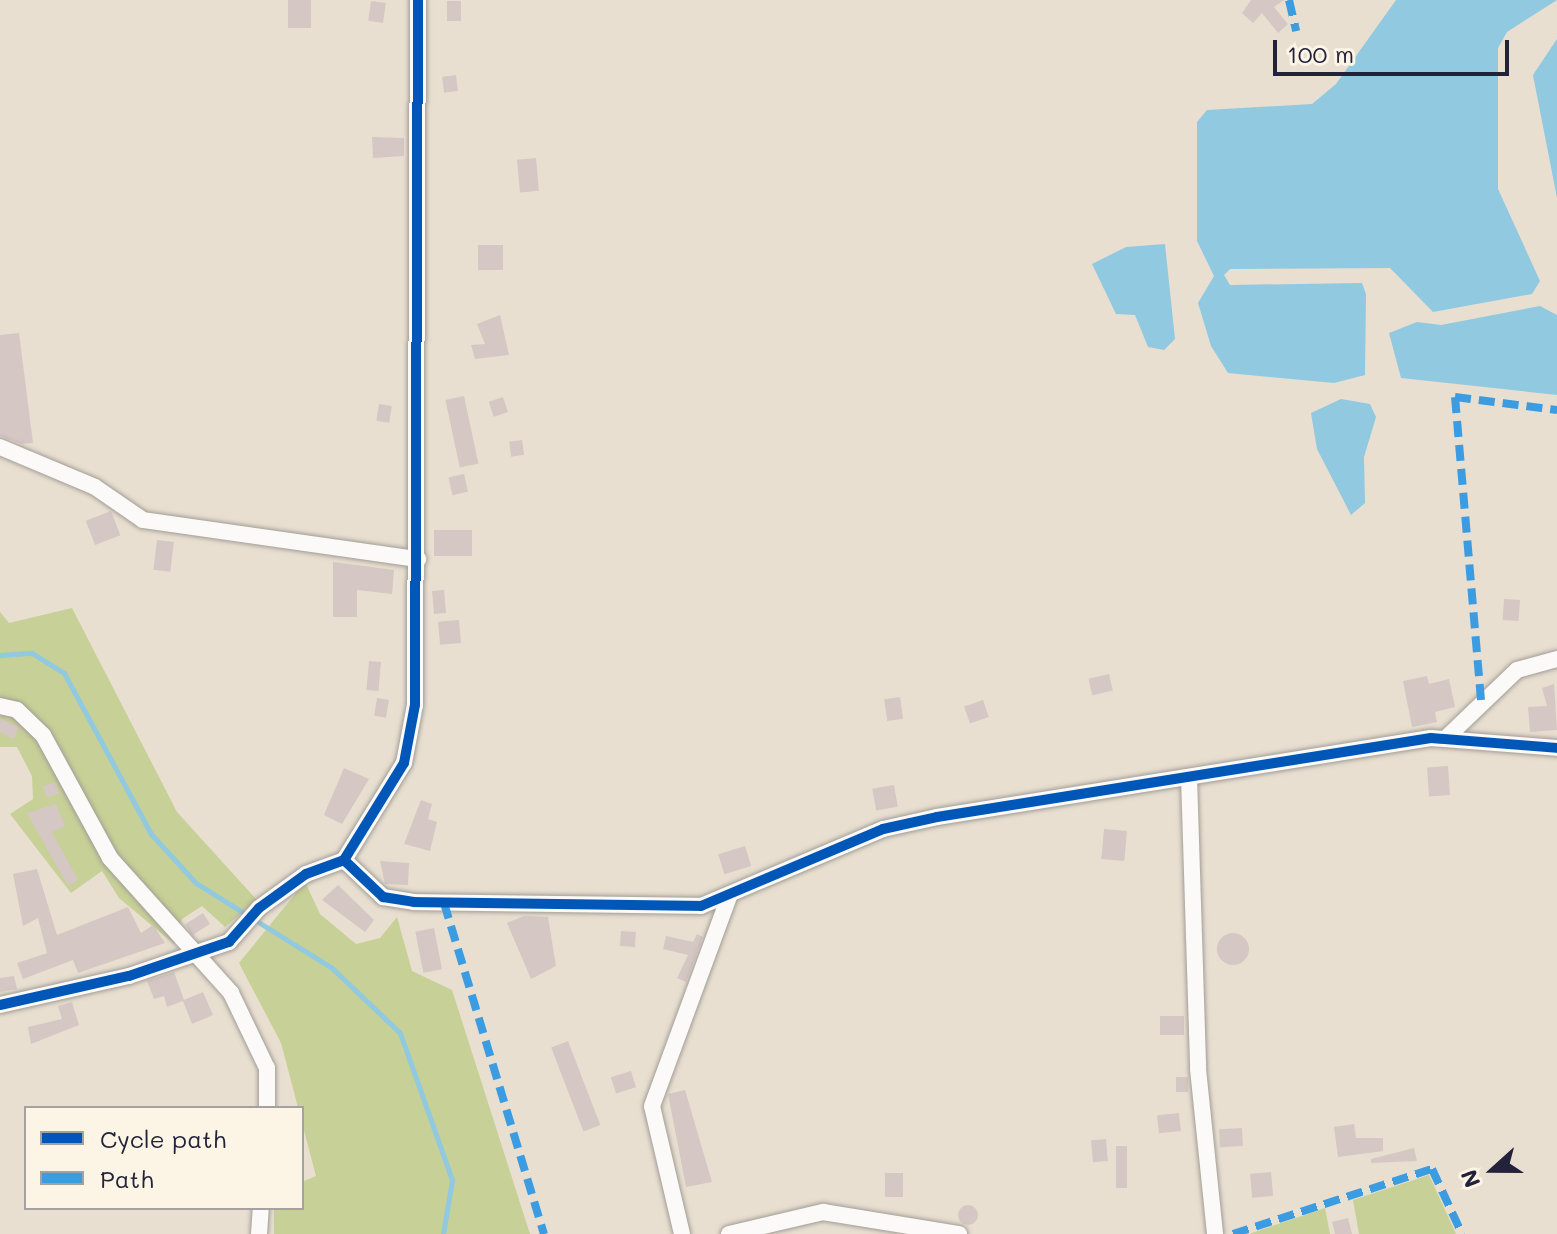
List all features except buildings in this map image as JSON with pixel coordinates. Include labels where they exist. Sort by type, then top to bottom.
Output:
[{"type":"street","points":[[0,1005],[199,952],[243,930],[259,908],[306,874],[344,860],[404,763],[415,705],[418,559],[418,0]]},
{"type":"street","points":[[0,447],[95,487],[143,520],[418,559]]},
{"type":"street","points":[[1446,738],[1517,670],[1557,659]]},
{"type":"street","points":[[0,706],[17,710],[43,735],[110,858],[199,952],[254,1034],[267,1068],[267,1106]]},
{"type":"street","points":[[344,860],[383,897],[414,902],[701,906],[729,897],[883,829],[1189,777],[1446,738],[1557,748]]},
{"type":"street","points":[[1189,777],[1198,1069],[1215,1234]]},
{"type":"street","points":[[682,1234],[652,1106],[729,897]]},
{"type":"street","points":[[259,1234],[261,1210]]},
{"type":"street","points":[[729,1234],[823,1212],[959,1234]]},
{"type":"green space","points":[[72,608],[177,812],[257,900],[225,927],[202,906],[182,919],[174,944],[119,898],[102,871],[71,893],[10,814],[33,799],[32,776],[17,747],[0,747],[0,612],[9,623]]},
{"type":"green space","points":[[305,882],[320,914],[356,944],[380,938],[397,917],[412,971],[452,990],[530,1234],[274,1234],[274,1210],[304,1210],[304,1181],[316,1176],[304,1130],[304,1106],[298,1106],[281,1043],[239,963]]},
{"type":"green space","points":[[1429,1175],[1456,1234],[1359,1234],[1353,1200]]},
{"type":"green space","points":[[1325,1208],[1330,1234],[1249,1234],[1290,1220]]},
{"type":"water","points":[[1396,0],[1557,0],[1507,32],[1498,48],[1498,189],[1540,281],[1532,294],[1433,312],[1390,268],[1230,269],[1224,275],[1230,285],[1362,283],[1366,294],[1365,375],[1334,383],[1228,373],[1211,346],[1198,303],[1214,276],[1197,241],[1197,122],[1207,110],[1312,104],[1336,84]]},
{"type":"water","points":[[1557,39],[1557,198],[1533,75]]},
{"type":"water","points":[[1165,244],[1175,339],[1164,350],[1148,347],[1135,315],[1116,314],[1092,264],[1126,247]]},
{"type":"water","points":[[1540,306],[1557,315],[1557,395],[1401,378],[1389,333],[1417,322],[1441,325]]},
{"type":"water","points":[[1341,399],[1370,404],[1376,417],[1364,457],[1365,503],[1351,515],[1317,449],[1311,413]]},
{"type":"waterway","points":[[0,655],[32,653],[64,673],[151,834],[196,883],[247,915]]},
{"type":"waterway","points":[[255,920],[332,968],[400,1033],[452,1180],[443,1234]]},
{"type":"marked path","points":[[1289,0],[1296,31]]},
{"type":"marked path","points":[[1481,700],[1455,397],[1557,410]]},
{"type":"marked path","points":[[444,903],[544,1234]]},
{"type":"marked path","points":[[1233,1234],[1432,1169],[1462,1234]]},
{"type":"cycle path","points":[[344,860],[404,763],[415,705],[418,0]]},
{"type":"cycle path","points":[[0,1005],[129,976],[229,942],[259,908],[306,874],[344,860],[383,897],[414,902],[701,906],[883,829],[937,817],[1431,738],[1557,748]]}]
